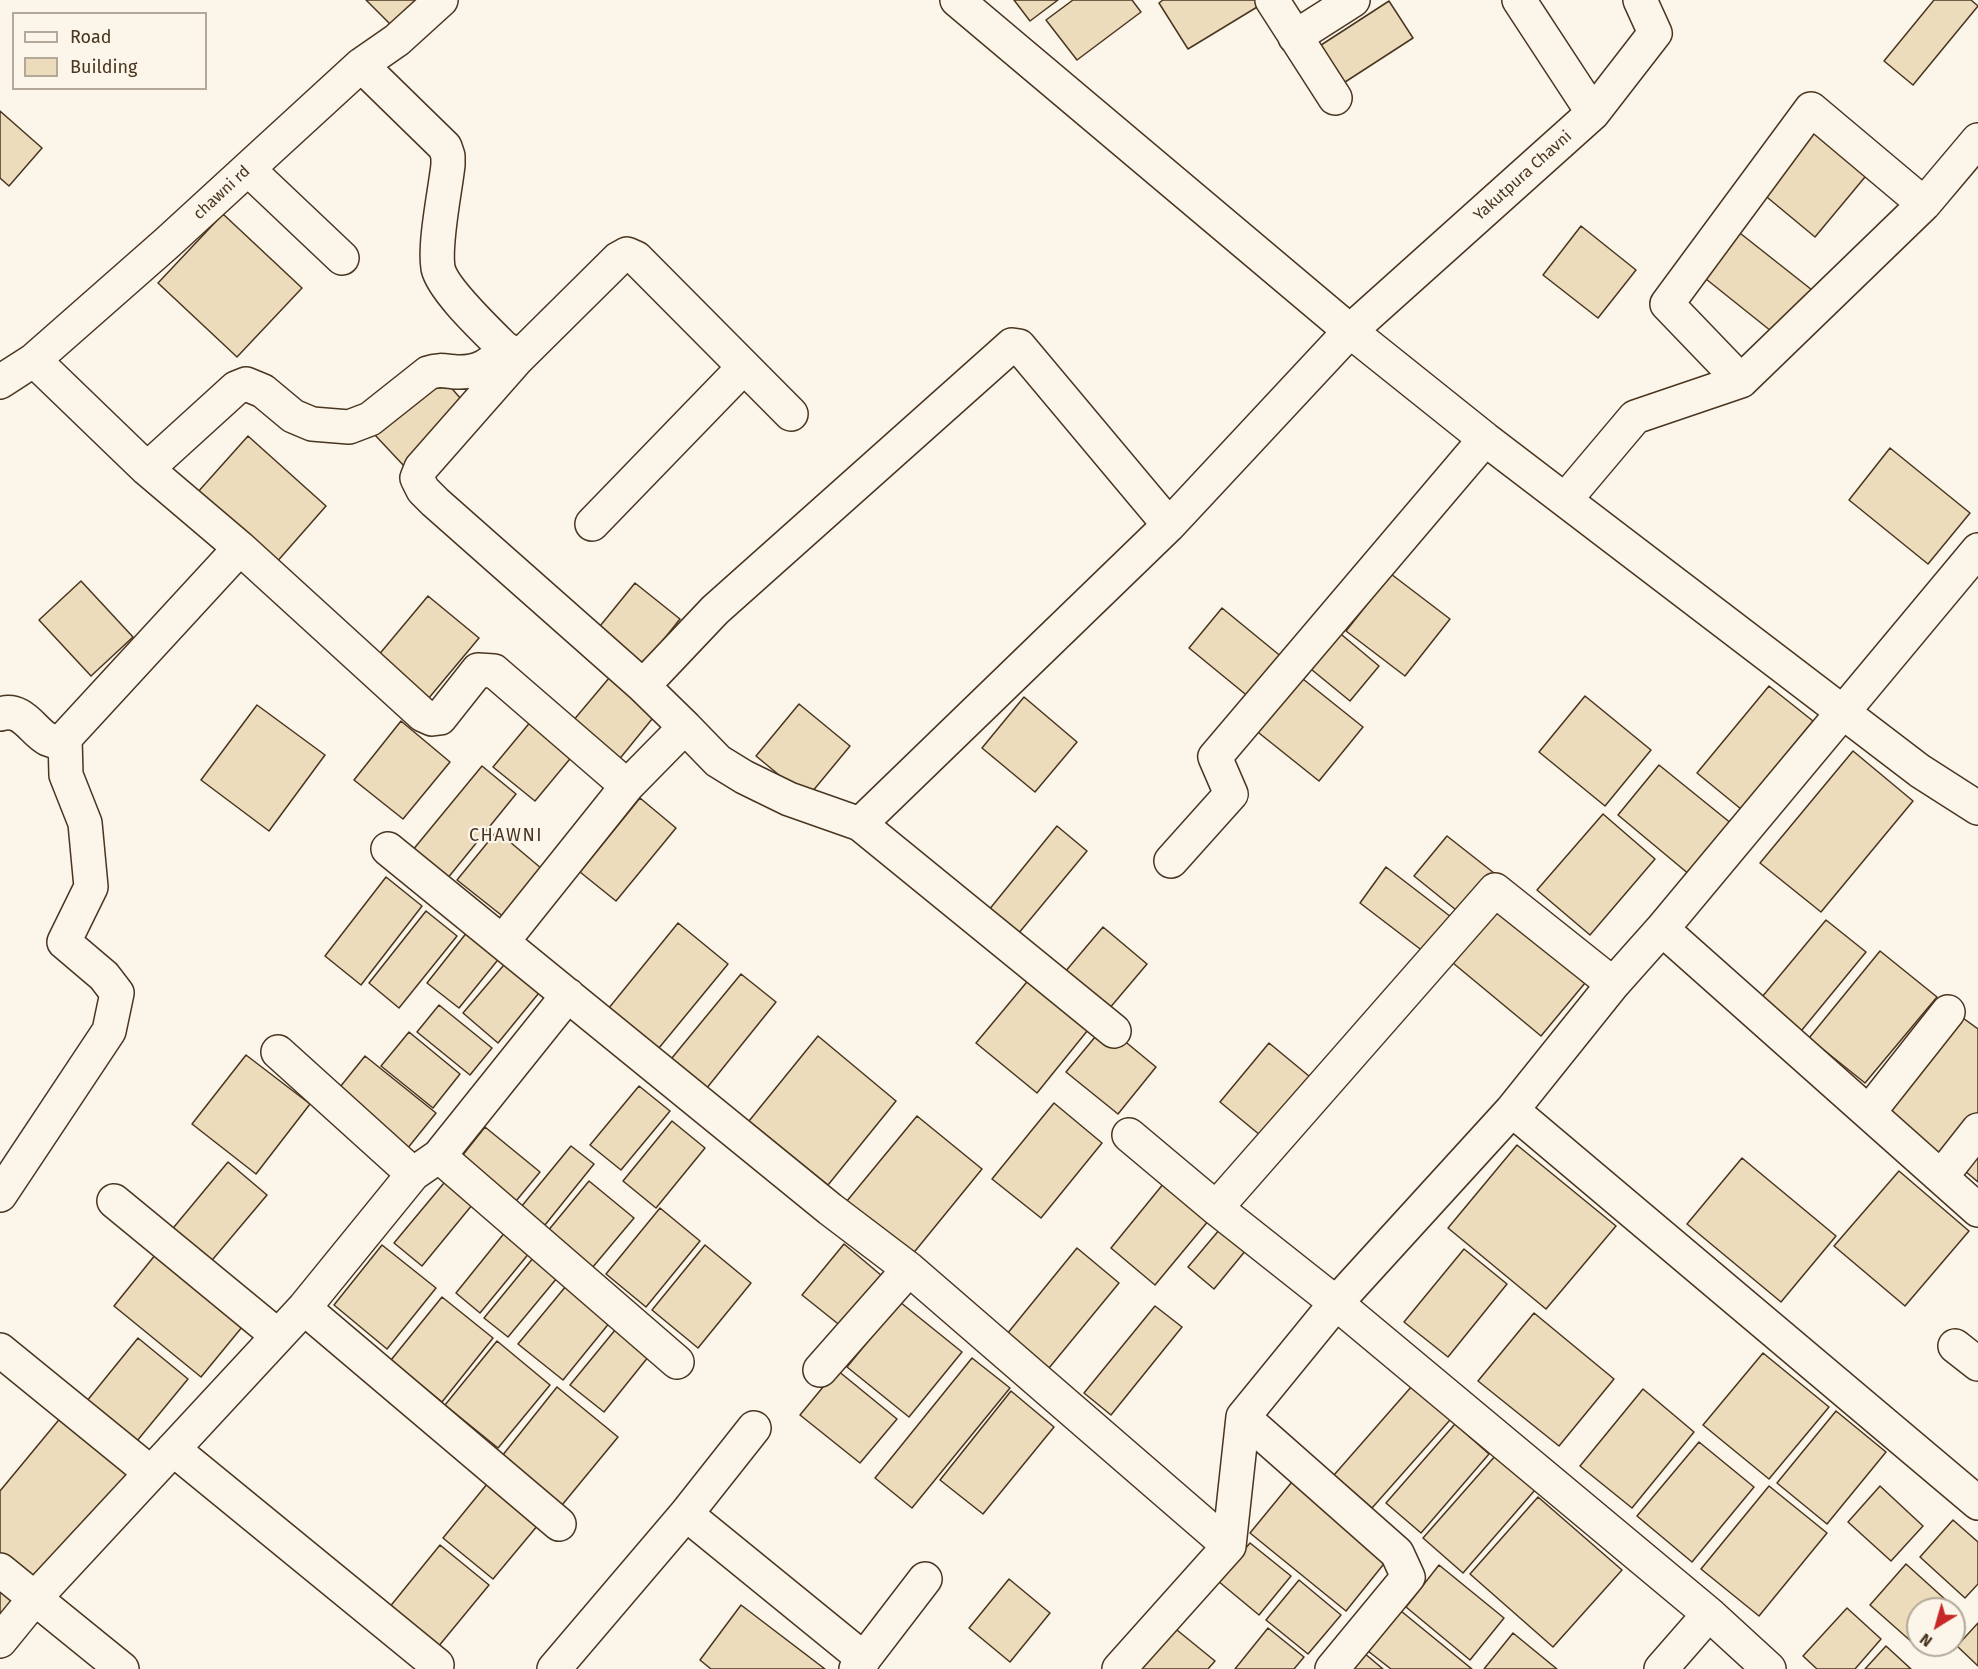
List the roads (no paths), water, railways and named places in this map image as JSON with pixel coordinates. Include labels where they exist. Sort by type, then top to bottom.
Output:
[{"type":"street","name":"chawni rd","points":[[0,382],[34,360],[167,243],[361,65],[397,40],[441,0]]},
{"type":"street","points":[[957,0],[1350,331],[1485,439],[1920,771],[1978,808]]},
{"type":"street","points":[[1272,0],[1335,98]]},
{"type":"street","points":[[1296,37],[1353,0]]},
{"type":"street","points":[[1519,0],[1593,113]]},
{"type":"street","name":"Yakutpura Chavni","points":[[860,824],[1169,525],[1350,331],[1593,113],[1655,33],[1640,0]]},
{"type":"street","points":[[361,65],[445,147],[448,165],[438,250],[438,269],[448,289],[511,355]]},
{"type":"street","points":[[1741,381],[1667,304],[1811,109],[1924,204]]},
{"type":"street","points":[[1565,500],[1635,417],[1741,381],[1924,204],[1978,140]]},
{"type":"street","points":[[248,169],[342,258]]},
{"type":"street","points":[[791,414],[636,258],[627,254],[612,264],[511,355],[421,468],[417,478],[423,490],[435,502],[643,686],[718,762],[789,799],[860,824],[1114,1031]]},
{"type":"street","points":[[643,686],[715,610],[1012,345],[1019,346],[1169,525]]},
{"type":"street","points":[[147,469],[236,388],[246,384],[263,391],[292,416],[312,424],[349,427],[370,419],[428,373],[439,369],[456,372],[477,371],[511,355]]},
{"type":"street","points":[[34,360],[147,469],[240,548],[423,715],[432,719],[440,718],[478,670],[494,671],[627,786]]},
{"type":"street","points":[[592,524],[744,367]]},
{"type":"street","points":[[1171,861],[1231,794],[1215,758],[1485,439]]},
{"type":"street","points":[[0,714],[7,712],[19,715],[50,742],[57,742],[64,738],[240,548]]},
{"type":"street","points":[[1119,1669],[1229,1546],[1243,1417],[1336,1303],[1512,1110],[1613,984],[1977,555]]},
{"type":"street","points":[[503,941],[627,786],[685,727]]},
{"type":"street","points":[[1,1192],[109,1031],[115,1009],[117,993],[104,976],[64,942],[91,887],[85,823],[66,776],[64,738]]},
{"type":"street","points":[[388,849],[830,1209],[909,1269],[1229,1546]]},
{"type":"street","points":[[1216,1208],[1495,890],[1613,984]]},
{"type":"street","points":[[1662,929],[1978,1210]]},
{"type":"street","points":[[0,1641],[35,1598],[304,1308],[413,1174],[439,1156],[568,995]]},
{"type":"street","points":[[1869,1112],[1948,1012]]},
{"type":"street","points":[[278,1052],[413,1174]]},
{"type":"street","points":[[1512,1110],[1978,1503]]},
{"type":"street","points":[[1941,1177],[1978,1130]]},
{"type":"street","points":[[1129,1135],[1216,1208],[1336,1303],[1708,1614],[1769,1669]]},
{"type":"street","points":[[439,1156],[676,1362]]},
{"type":"street","points":[[114,1201],[278,1335]]},
{"type":"street","points":[[820,1370],[909,1269]]},
{"type":"street","points":[[304,1308],[559,1524]]},
{"type":"street","points":[[0,1350],[151,1473]]},
{"type":"street","points":[[1243,1417],[1397,1553],[1408,1577],[1332,1669]]},
{"type":"street","points":[[554,1669],[686,1514],[754,1428]]},
{"type":"street","points":[[173,1449],[437,1665]]},
{"type":"street","points":[[686,1514],[860,1664],[925,1579]]},
{"type":"street","points":[[0,1570],[122,1669]]},
{"type":"street","points":[[1661,1669],[1708,1614]]},
{"type":"district","name":"CHAWNI","points":[[506,836]]}]
